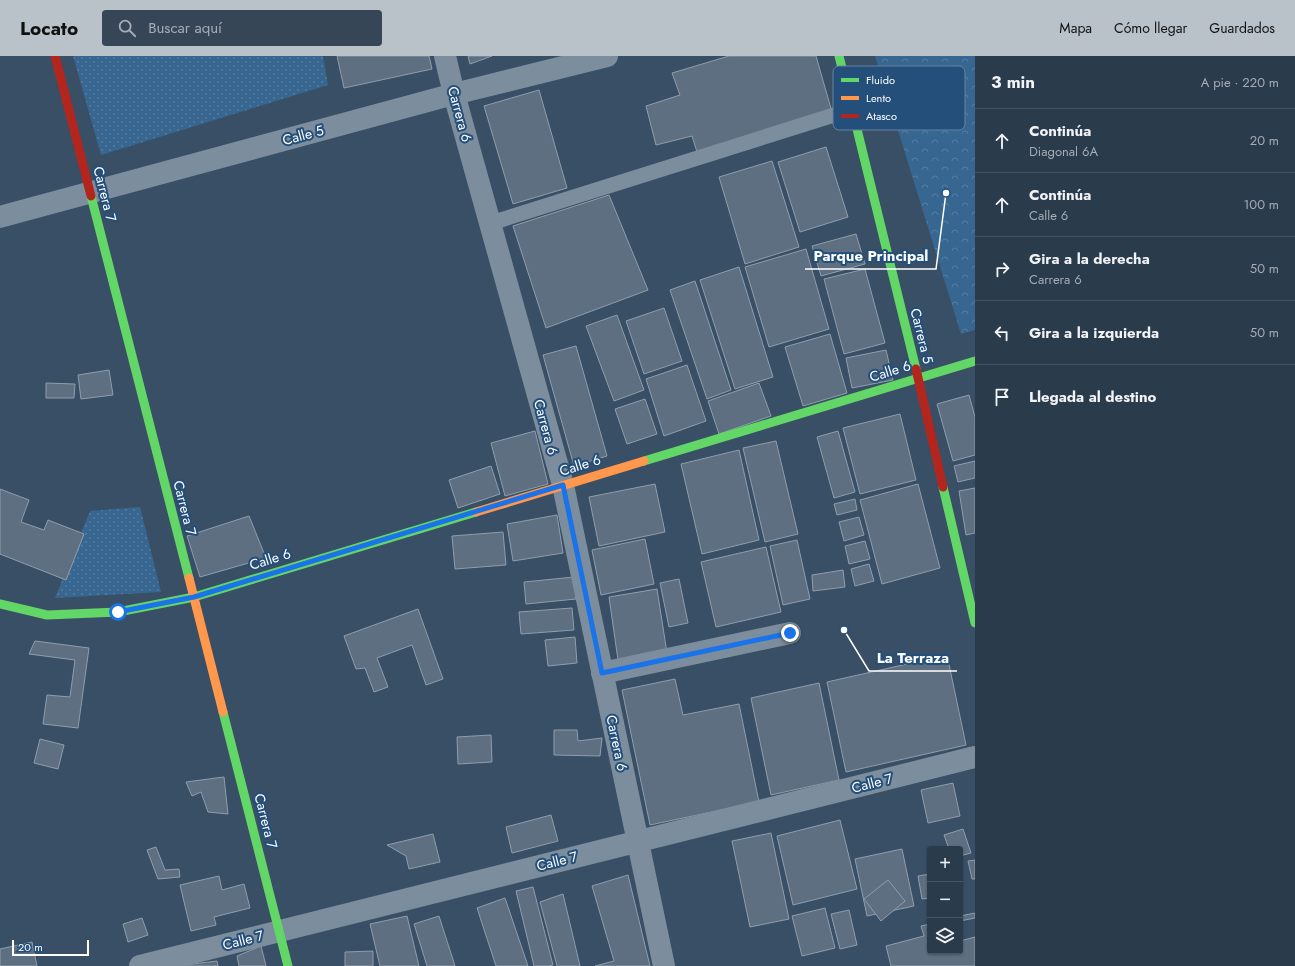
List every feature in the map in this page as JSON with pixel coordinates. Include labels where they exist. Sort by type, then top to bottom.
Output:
[{"type":"street","name":"Carrera 7","points":[[56,56],[288,966]]},
{"type":"street","name":"Carrera 6","points":[[445,56],[454,94],[563,485],[664,966]]},
{"type":"street","name":"Calle 5","points":[[0,217],[454,94],[607,56]]},
{"type":"street","name":"Carrera 5","points":[[839,56],[842,66]]},
{"type":"street","name":"Carrera 5","points":[[858,130],[975,623]]},
{"type":"street","name":"Calle 6","points":[[0,604],[47,616],[118,612],[194,597],[975,361]]},
{"type":"street","points":[[602,673],[790,633]]},
{"type":"street","name":"Calle 7","points":[[140,966],[161,963],[279,931],[975,757]]},
{"type":"lane","points":[[490,223],[833,115]]},
{"type":"green space","points":[[73,56],[323,56],[328,85],[101,155]]},
{"type":"green space","points":[[875,56],[975,56],[975,330],[961,334],[898,130],[965,130],[965,66],[878,66]]},
{"type":"green space","points":[[140,507],[161,592],[55,598],[90,511]]},
{"type":"building","points":[[337,56],[429,56],[432,69],[344,88]]},
{"type":"building","points":[[468,56],[492,56],[470,64]]},
{"type":"building","points":[[729,56],[816,56],[832,112],[697,152],[692,136],[656,145],[646,106],[680,95],[672,73]]},
{"type":"building","points":[[539,90],[567,188],[513,204],[484,106]]},
{"type":"building","points":[[826,147],[848,217],[800,232],[778,162]]},
{"type":"building","points":[[772,161],[799,247],[745,264],[719,177]]},
{"type":"building","points":[[609,195],[648,290],[546,328],[513,226]]},
{"type":"building","points":[[856,234],[865,264],[821,276],[812,246]]},
{"type":"building","points":[[806,249],[829,329],[769,347],[745,267]]},
{"type":"building","points":[[739,267],[773,377],[735,389],[700,280]]},
{"type":"building","points":[[865,269],[885,343],[844,354],[824,279]]},
{"type":"building","points":[[695,281],[731,390],[707,399],[670,290]]},
{"type":"building","points":[[664,308],[682,361],[644,374],[626,321]]},
{"type":"building","points":[[617,315],[644,390],[614,401],[586,326]]},
{"type":"building","points":[[830,334],[847,393],[803,406],[785,347]]},
{"type":"building","points":[[576,346],[607,456],[574,466],[543,355]]},
{"type":"building","points":[[886,350],[893,380],[852,388],[846,358]]},
{"type":"building","points":[[687,365],[706,421],[664,436],[646,379]]},
{"type":"building","points":[[109,370],[113,395],[81,399],[78,375]]},
{"type":"building","points":[[46,383],[75,384],[74,398],[46,398]]},
{"type":"building","points":[[759,383],[771,416],[719,434],[708,401]]},
{"type":"building","points":[[969,395],[975,417],[975,455],[953,461],[937,404]]},
{"type":"building","points":[[645,399],[657,434],[627,444],[615,409]]},
{"type":"building","points":[[900,414],[916,480],[860,494],[843,428]]},
{"type":"building","points":[[535,431],[548,484],[505,496],[491,443]]},
{"type":"building","points":[[838,431],[855,492],[834,498],[817,437]]},
{"type":"building","points":[[776,441],[798,534],[765,542],[743,448]]},
{"type":"building","points":[[739,450],[759,540],[702,554],[681,464]]},
{"type":"building","points":[[975,461],[975,478],[958,482],[954,466]]},
{"type":"building","points":[[491,466],[500,494],[458,508],[449,480]]},
{"type":"building","points":[[655,484],[665,532],[599,546],[589,497]]},
{"type":"building","points":[[918,484],[940,568],[882,584],[860,500]]},
{"type":"building","points":[[975,488],[975,533],[966,535],[959,491]]},
{"type":"building","points":[[0,489],[29,500],[21,522],[44,530],[48,520],[84,534],[66,580],[0,554]]},
{"type":"building","points":[[855,499],[857,510],[837,515],[834,504]]},
{"type":"building","points":[[557,515],[563,553],[513,561],[507,524]]},
{"type":"building","points":[[249,516],[266,558],[200,577],[187,536]]},
{"type":"building","points":[[859,517],[864,535],[844,541],[839,522]]},
{"type":"building","points":[[503,532],[506,565],[455,569],[452,536]]},
{"type":"building","points":[[645,539],[654,584],[601,595],[592,550]]},
{"type":"building","points":[[797,540],[810,599],[783,605],[770,546]]},
{"type":"building","points":[[865,541],[870,559],[849,564],[845,546]]},
{"type":"building","points":[[766,547],[781,612],[716,627],[701,562]]},
{"type":"building","points":[[869,564],[874,581],[855,586],[851,569]]},
{"type":"building","points":[[843,570],[845,587],[813,591],[812,575]]},
{"type":"building","points":[[574,577],[576,599],[526,604],[524,582]]},
{"type":"building","points":[[679,579],[688,623],[669,627],[660,583]]},
{"type":"building","points":[[657,589],[667,653],[618,660],[609,597]]},
{"type":"building","points":[[572,608],[574,630],[521,634],[519,612]]},
{"type":"building","points":[[418,609],[443,679],[426,685],[412,645],[377,658],[388,687],[374,692],[365,668],[356,669],[344,636]]},
{"type":"building","points":[[575,637],[577,663],[548,666],[545,640]]},
{"type":"building","points":[[35,641],[89,648],[78,728],[43,724],[47,695],[70,697],[75,660],[29,654]]},
{"type":"building","points":[[947,655],[966,745],[846,772],[827,682]]},
{"type":"building","points":[[675,679],[683,715],[739,704],[759,802],[650,825],[622,690]]},
{"type":"building","points":[[819,683],[839,780],[771,795],[751,698]]},
{"type":"building","points":[[554,730],[577,730],[578,741],[602,738],[600,756],[554,755]]},
{"type":"building","points":[[491,735],[492,762],[458,764],[457,737]]},
{"type":"building","points":[[40,739],[64,745],[58,769],[34,763]]},
{"type":"building","points":[[224,777],[228,814],[208,812],[201,792],[192,796],[186,782]]},
{"type":"building","points":[[953,783],[960,816],[928,823],[921,790]]},
{"type":"building","points":[[551,815],[558,841],[512,853],[506,827]]},
{"type":"building","points":[[840,820],[857,889],[793,905],[777,836]]},
{"type":"building","points":[[963,829],[971,853],[963,855],[963,846],[948,846],[944,835]]},
{"type":"building","points":[[771,833],[789,919],[750,927],[732,841]]},
{"type":"building","points":[[433,834],[440,862],[409,869],[406,856],[387,845]]},
{"type":"building","points":[[156,847],[165,870],[179,869],[180,877],[158,879],[147,850]]},
{"type":"building","points":[[902,849],[914,906],[867,916],[855,859]]},
{"type":"building","points":[[975,860],[975,879],[972,879],[968,861]]},
{"type":"building","points":[[927,874],[927,898],[922,899],[918,876]]},
{"type":"building","points":[[628,875],[650,966],[595,966],[614,961],[592,886]]},
{"type":"building","points":[[219,876],[222,890],[244,884],[250,908],[214,917],[216,925],[191,931],[180,885]]},
{"type":"building","points":[[888,880],[905,901],[881,921],[864,899]]},
{"type":"building","points":[[533,887],[553,965],[534,966],[516,891]]},
{"type":"building","points":[[563,894],[580,966],[557,966],[540,902]]},
{"type":"building","points":[[505,898],[528,966],[496,966],[477,908]]},
{"type":"building","points":[[825,908],[835,948],[802,956],[792,916]]},
{"type":"building","points":[[849,910],[857,945],[840,949],[831,914]]},
{"type":"building","points":[[975,913],[975,918],[963,920],[963,915]]},
{"type":"building","points":[[407,916],[419,966],[380,966],[370,924]]},
{"type":"building","points":[[439,916],[455,966],[427,966],[414,924]]},
{"type":"building","points":[[142,918],[148,935],[128,942],[123,924]]},
{"type":"building","points":[[927,925],[927,954],[963,954],[963,940],[975,937],[975,966],[891,966],[886,946],[924,936],[921,926]]},
{"type":"building","points":[[32,942],[37,966],[0,966],[0,949]]},
{"type":"building","points":[[261,946],[266,966],[239,966],[237,956]]},
{"type":"building","points":[[373,951],[373,966],[345,966],[345,952]]},
{"type":"building","points":[[217,961],[218,966],[177,966]]},
{"type":"traffic: fast","points":[[839,56],[841,66]]},
{"type":"traffic: fast","points":[[857,130],[916,369]]},
{"type":"traffic: fast","points":[[91,196],[189,578]]},
{"type":"traffic: fast","points":[[644,461],[975,361]]},
{"type":"traffic: fast","points":[[943,487],[975,623]]},
{"type":"traffic: fast","points":[[0,604],[47,615],[118,612],[194,597],[476,512]]},
{"type":"traffic: fast","points":[[223,712],[288,966]]},
{"type":"traffic: slow","points":[[476,512],[644,461]]},
{"type":"traffic: slow","points":[[189,578],[223,712]]},
{"type":"traffic: jam","points":[[55,56],[91,196]]},
{"type":"traffic: jam","points":[[916,369],[943,487]]},
{"type":"place","name":"Parque Principal","points":[[946,193]]},
{"type":"place","name":"La Terraza","points":[[844,630]]},
{"type":"route","points":[[118,612],[194,597],[563,485],[602,673],[790,633]]}]
